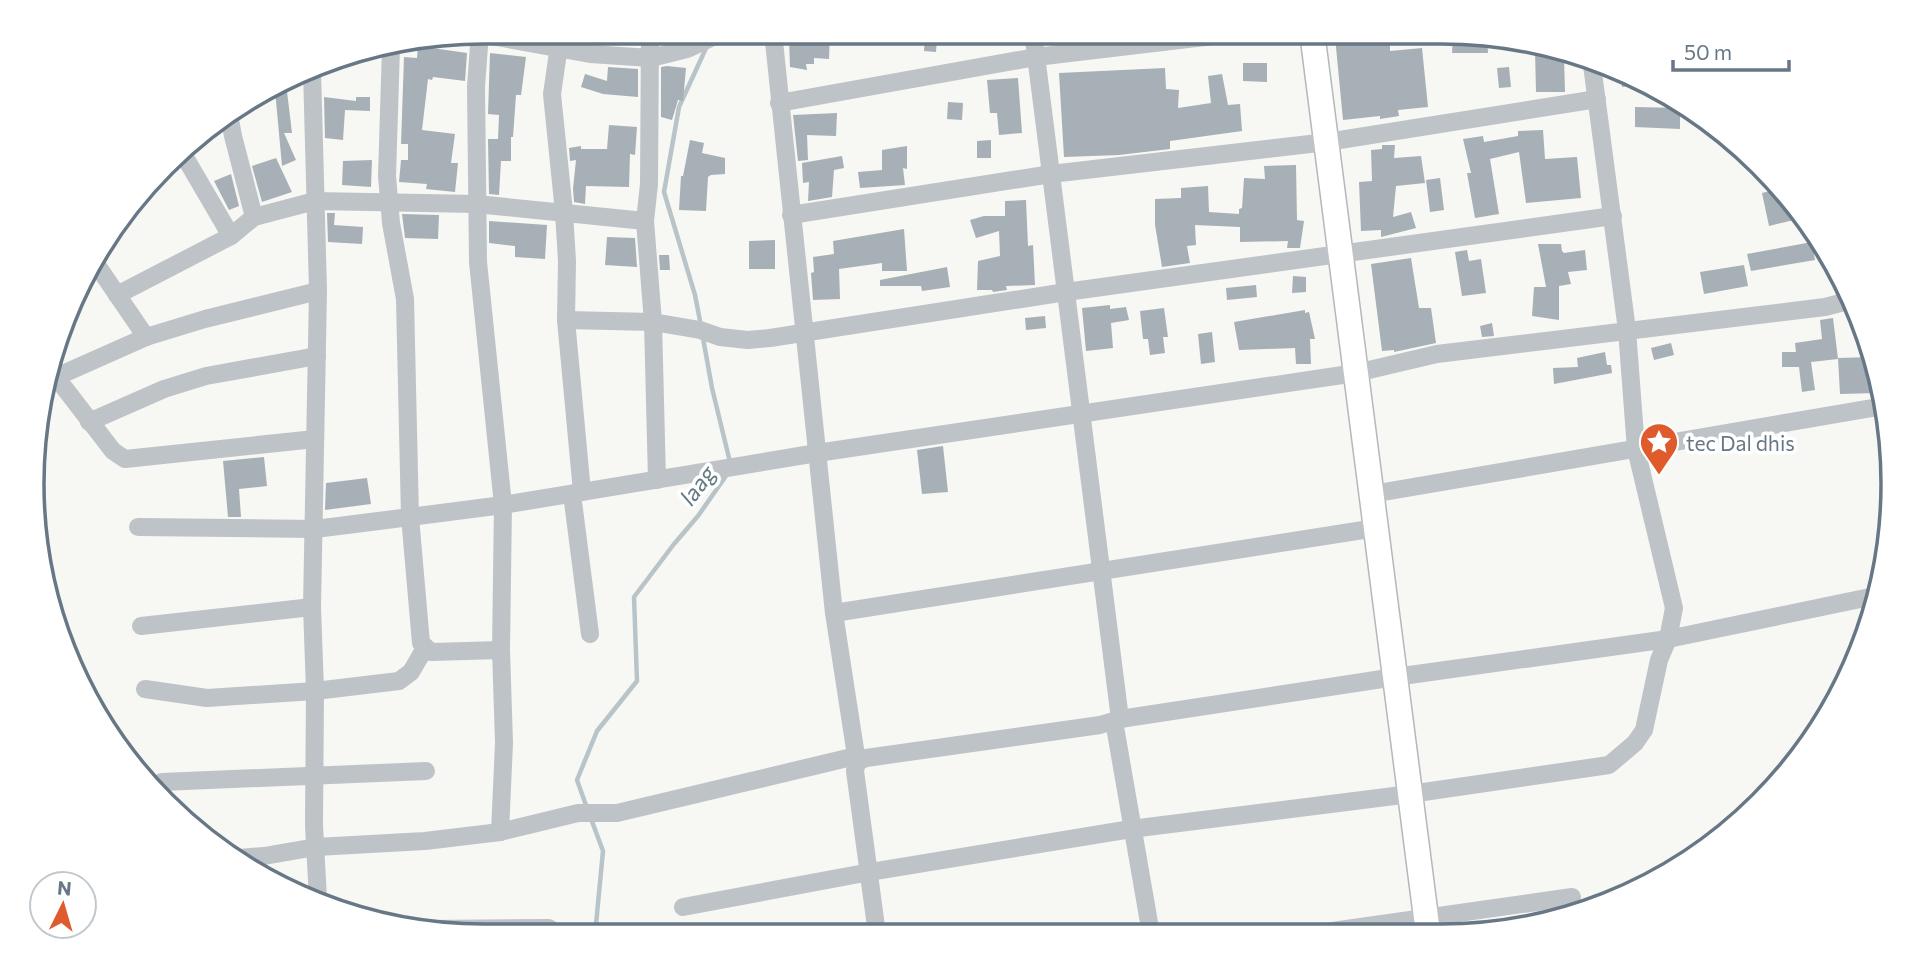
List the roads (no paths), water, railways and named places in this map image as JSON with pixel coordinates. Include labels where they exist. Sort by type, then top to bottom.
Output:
[{"type":"street","points":[[478,44],[478,262],[503,505],[501,650],[504,743],[500,832]]},
{"type":"street","points":[[560,44],[552,94],[564,212],[566,320],[577,493],[590,634]]},
{"type":"street","points":[[569,44],[590,54],[651,58],[698,44]]},
{"type":"street","points":[[650,44],[649,184],[645,221],[653,323],[657,480]]},
{"type":"street","points":[[774,44],[834,612],[856,759],[855,771],[876,924]]},
{"type":"street","points":[[1034,44],[1131,829],[1149,924]]},
{"type":"street","points":[[779,103],[1036,57],[1146,44]]},
{"type":"street","points":[[1314,44],[1427,924]]},
{"type":"street","points":[[391,54],[387,176],[405,299],[410,517],[422,643],[431,652],[501,650]]},
{"type":"street","points":[[682,907],[870,872],[1131,829],[1410,794],[1609,765],[1621,757],[1644,730],[1658,660],[1668,639],[1674,608],[1636,449],[1627,330],[1593,71]]},
{"type":"street","points":[[312,79],[318,291],[312,607],[318,892]]},
{"type":"street","points":[[791,215],[1051,174],[1327,142],[1597,99]]},
{"type":"street","points":[[231,124],[254,217]]},
{"type":"street","points":[[187,160],[231,236]]},
{"type":"street","points":[[117,295],[231,236],[254,217],[315,201],[476,204],[645,221]]},
{"type":"street","points":[[566,320],[653,323],[700,330],[720,338],[748,340],[1066,292],[1613,216]]},
{"type":"street","points":[[100,270],[146,337]]},
{"type":"street","points":[[59,372],[146,337],[205,319],[318,291]]},
{"type":"street","points":[[138,527],[314,529],[503,505],[817,453],[1356,373],[1437,354],[1825,307],[1842,303]]},
{"type":"street","points":[[89,422],[164,389],[206,376],[317,356]]},
{"type":"street","points":[[57,379],[113,451],[125,459],[315,439]]},
{"type":"street","points":[[1372,494],[1874,408]]},
{"type":"street","points":[[834,612],[1376,528]]},
{"type":"street","points":[[251,857],[316,847],[425,841],[500,832],[578,813],[617,813],[856,759],[1395,677],[1668,639],[1866,598]]},
{"type":"street","points":[[141,626],[312,607]]},
{"type":"street","points":[[145,689],[207,698],[315,691],[400,681],[411,672],[425,648]]},
{"type":"street","points":[[162,782],[426,771]]},
{"type":"street","points":[[1432,924],[1572,897]]},
{"type":"waterway","name":"laag","points":[[701,326],[695,295],[664,192],[679,107],[707,46]]},
{"type":"waterway","name":"laag","points":[[703,338],[730,462]]},
{"type":"waterway","name":"laag","points":[[587,808],[577,780],[597,731],[637,681],[634,597],[728,473]]},
{"type":"waterway","name":"laag","points":[[590,816],[603,851],[596,924]]},
{"type":"place","name":"tec Dal dhis","points":[[1659,476]]}]
